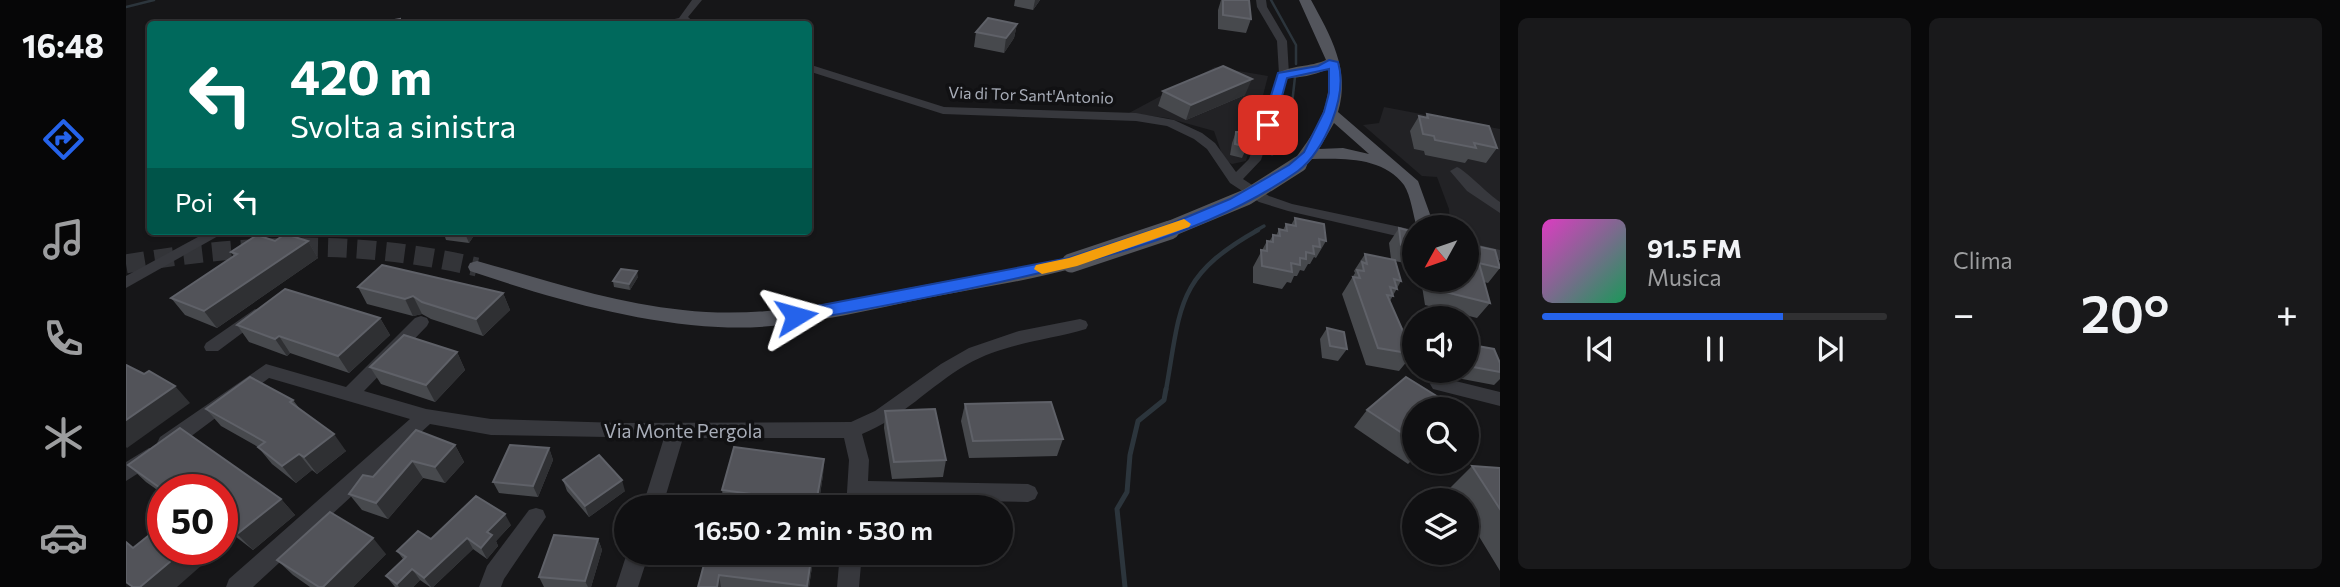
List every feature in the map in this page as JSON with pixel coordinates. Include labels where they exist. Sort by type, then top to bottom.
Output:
[{"type":"main road","points":[[1304,159],[1330,112],[1336,73],[1305,0]]},
{"type":"main road","points":[[1290,74],[1321,69],[1333,62]]},
{"type":"main road","points":[[1290,74],[1318,81],[1335,93]]},
{"type":"main road","points":[[1330,112],[1414,187],[1422,215]]},
{"type":"main road","points":[[477,267],[559,294],[611,307],[653,314],[757,320],[840,309],[1071,263],[1173,229],[1222,207],[1304,159],[1354,154],[1392,167]]},
{"type":"street","points":[[687,21],[685,13],[697,0]]},
{"type":"street","points":[[1235,180],[1255,160],[1290,74],[1282,41],[1262,7],[1261,0]]},
{"type":"street","name":"Via di Tor Sant'Antonio","points":[[812,68],[943,110],[1136,117],[1161,121],[1187,130],[1205,141],[1235,180],[1258,196],[1279,205],[1402,232]]},
{"type":"street","points":[[1457,171],[1472,188],[1500,209]]},
{"type":"street","points":[[126,284],[213,235]]},
{"type":"street","points":[[1479,250],[1500,254]]},
{"type":"street","points":[[212,347],[264,308]]},
{"type":"street","points":[[349,395],[421,322]]},
{"type":"street","name":"Via Monte Pergola","points":[[126,472],[267,370],[426,416],[502,428],[852,430],[872,422],[961,360],[1019,335],[1080,325]]},
{"type":"street","points":[[1439,384],[1500,399]]},
{"type":"street","points":[[236,587],[426,416]]},
{"type":"street","points":[[852,430],[859,460],[857,495]]},
{"type":"street","points":[[656,495],[676,431]]},
{"type":"street","points":[[994,495],[1028,494]]},
{"type":"street","points":[[491,587],[495,573],[536,517]]},
{"type":"street","points":[[627,587],[634,565]]},
{"type":"street","points":[[848,587],[851,565]]},
{"type":"shaded area","points":[[1215,67],[1268,76],[1246,161],[1232,164],[1224,160],[1214,131],[1167,118],[1129,113]]},
{"type":"shaded area","points":[[1384,107],[1500,129],[1500,251],[1479,246],[1479,215],[1449,215],[1437,177],[1422,176],[1363,125],[1379,123]]},
{"type":"building","points":[[1223,0],[1249,0],[1251,19],[1223,15]]},
{"type":"building","points":[[988,18],[1017,24],[1006,38],[976,32]]},
{"type":"building","points":[[1223,66],[1252,79],[1191,105],[1163,91]]},
{"type":"building","points":[[1427,114],[1489,126],[1497,148],[1474,143],[1476,148],[1435,140],[1434,136],[1423,134],[1419,116],[1428,118]]},
{"type":"building","points":[[1236,132],[1249,132],[1247,147],[1235,144]]},
{"type":"building","points":[[1295,218],[1324,224],[1326,241],[1319,239],[1320,247],[1313,246],[1314,254],[1306,252],[1306,259],[1300,258],[1300,265],[1291,263],[1292,272],[1262,266],[1261,250],[1267,251],[1267,241],[1273,242],[1273,235],[1280,236],[1279,229],[1287,231],[1286,224],[1296,226]]},
{"type":"building","points":[[1399,228],[1402,229],[1401,245]]},
{"type":"building","points":[[257,235],[275,241],[288,235],[308,241],[204,311],[171,298],[237,254],[231,252]]},
{"type":"building","points":[[1479,247],[1495,250],[1500,268],[1479,263]]},
{"type":"building","points":[[1365,254],[1395,260],[1401,281],[1394,279],[1397,289],[1390,287],[1393,296],[1387,295],[1402,329],[1402,352],[1378,348],[1353,277],[1360,278],[1357,270],[1364,271],[1362,262],[1367,264]]},
{"type":"building","points":[[1479,263],[1490,303],[1445,292],[1479,292]]},
{"type":"building","points":[[382,265],[503,293],[476,319],[422,302],[413,296],[405,299],[358,287]]},
{"type":"building","points":[[621,269],[637,271],[629,284],[613,281]]},
{"type":"building","points":[[285,289],[380,318],[338,356],[279,336],[275,339],[237,325]]},
{"type":"building","points":[[1327,328],[1344,332],[1347,349],[1330,346]]},
{"type":"building","points":[[404,335],[457,352],[426,385],[370,367]]},
{"type":"building","points":[[1479,346],[1494,349],[1500,363],[1500,372],[1479,368]]},
{"type":"building","points":[[126,365],[144,374],[149,371],[175,386],[126,420]]},
{"type":"building","points":[[250,377],[293,400],[290,402],[334,434],[304,457],[299,454],[282,466],[258,447],[265,442],[206,409]]},
{"type":"building","points":[[1402,380],[1402,383],[1416,383],[1438,397],[1402,397],[1402,433],[1367,410]]},
{"type":"building","points":[[1051,402],[1063,439],[973,441],[965,404]]},
{"type":"building","points":[[935,409],[946,460],[894,462],[885,411]]},
{"type":"building","points":[[180,428],[281,499],[238,533],[238,474],[147,474],[147,479],[128,465]]},
{"type":"building","points":[[416,430],[455,445],[435,467],[412,461],[376,503],[349,494],[363,475],[373,477]]},
{"type":"building","points":[[510,445],[549,448],[533,486],[493,482]]},
{"type":"building","points":[[734,447],[824,459],[817,495],[758,495],[722,490]]},
{"type":"building","points":[[599,455],[622,480],[585,506],[563,480]]},
{"type":"building","points":[[1479,466],[1500,468],[1500,509],[1477,474]]},
{"type":"building","points":[[476,496],[505,514],[487,532],[492,535],[481,548],[467,538],[424,578],[412,569],[397,584],[386,576],[406,557],[397,551],[418,531],[431,539]]},
{"type":"building","points":[[330,512],[373,538],[323,587],[319,587],[277,560]]},
{"type":"building","points":[[554,535],[598,539],[585,581],[539,577]]},
{"type":"building","points":[[147,537],[147,565],[166,565],[140,587],[133,587],[126,582],[126,542],[133,548]]},
{"type":"building","points":[[704,565],[810,565],[807,586],[719,575],[717,587],[698,587]]},
{"type":"waterway","points":[[126,7],[154,0]]},
{"type":"waterway","points":[[1271,0],[1296,45],[1296,64]]},
{"type":"waterway","points":[[1292,104],[1295,77]]},
{"type":"waterway","points":[[1272,154],[1293,102]]},
{"type":"waterway","points":[[1255,231],[1264,226]]},
{"type":"waterway","points":[[1166,390],[1175,336],[1187,295],[1211,262],[1258,230]]},
{"type":"waterway","points":[[1125,587],[1117,509],[1127,492],[1130,455],[1138,421],[1164,400],[1166,389]]},
{"type":"tunnel","points":[[126,264],[215,252],[302,247],[388,252],[477,267]]},
{"type":"slow traffic","points":[[1042,269],[1071,263],[1184,224]]},
{"type":"route","points":[[796,316],[1071,263],[1173,229],[1235,202],[1294,168],[1309,154],[1330,112],[1335,93],[1336,73],[1333,62],[1321,69],[1283,74],[1268,125]]}]
